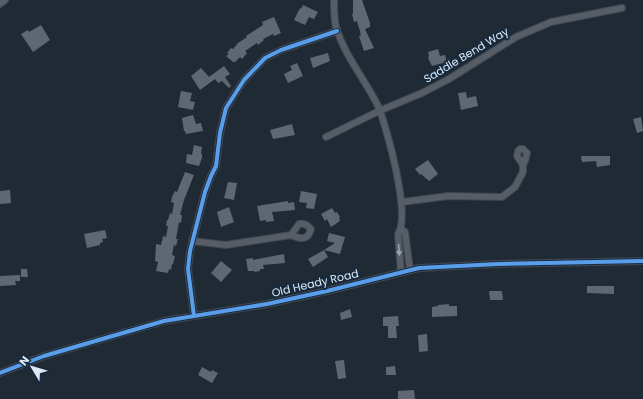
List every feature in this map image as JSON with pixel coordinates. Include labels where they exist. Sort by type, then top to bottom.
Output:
[{"type":"street","points":[[0,4],[5,0]]},
{"type":"street","points":[[334,0],[337,31],[348,55],[369,90],[379,111],[394,159],[402,202],[401,229],[398,234],[401,272]]},
{"type":"street","name":"Saddle Bend Way","points":[[326,137],[449,79],[516,37],[551,22],[622,8]]},
{"type":"street","points":[[194,316],[188,269],[192,241],[205,192],[216,166],[220,133],[226,108],[244,80],[265,58],[276,52],[337,31]]},
{"type":"street","points":[[402,202],[448,196],[502,197],[516,187],[523,172],[523,166]]},
{"type":"street","points":[[401,229],[405,232],[410,270]]},
{"type":"street","points":[[192,241],[226,245],[291,235]]},
{"type":"street","name":"Old Heady Road","points":[[0,374],[44,356],[144,327],[327,291],[420,268],[498,264],[643,260]]},
{"type":"building","points":[[353,0],[362,0],[370,23],[370,27],[365,29],[374,48],[364,51],[359,36],[361,35],[357,21],[354,22],[352,14]]},
{"type":"building","points":[[303,5],[318,12],[314,19],[309,17],[305,25],[294,20]]},
{"type":"building","points":[[274,17],[281,33],[274,36],[273,34],[263,39],[264,40],[258,45],[257,43],[245,51],[247,53],[242,59],[240,57],[235,62],[226,56],[229,54],[227,53],[231,48],[233,49],[238,43],[247,37],[246,36],[263,25],[262,22]]},
{"type":"building","points":[[41,25],[50,40],[33,52],[21,34],[28,30],[29,32]]},
{"type":"building","points":[[438,49],[440,56],[445,55],[447,62],[432,66],[428,58],[428,52]]},
{"type":"building","points":[[328,53],[330,61],[313,68],[310,58]]},
{"type":"building","points":[[297,63],[303,76],[288,83],[284,74],[292,70],[290,66]]},
{"type":"building","points":[[224,66],[230,74],[225,77],[231,86],[229,88],[222,81],[218,83],[215,79],[200,90],[191,76],[201,68],[209,77]]},
{"type":"building","points":[[181,91],[192,93],[190,101],[195,102],[193,110],[178,107]]},
{"type":"building","points":[[466,92],[467,98],[476,96],[478,106],[461,110],[458,93]]},
{"type":"building","points":[[193,115],[196,124],[201,123],[203,131],[186,134],[184,131],[182,118]]},
{"type":"building","points":[[641,117],[643,131],[637,133],[633,119]]},
{"type":"building","points":[[292,124],[295,135],[273,139],[270,130]]},
{"type":"building","points":[[194,145],[202,147],[202,158],[199,166],[186,163],[187,154],[192,155]]},
{"type":"building","points":[[581,156],[610,156],[610,165],[597,167],[596,161],[582,162]]},
{"type":"building","points":[[428,160],[438,174],[429,181],[421,174],[420,175],[415,169]]},
{"type":"building","points":[[185,172],[194,175],[180,215],[182,215],[181,223],[179,222],[176,239],[178,239],[176,246],[174,245],[172,255],[175,256],[173,264],[168,273],[156,271],[158,262],[155,261],[156,244],[161,245],[163,236],[166,237],[168,226],[166,226],[167,220],[170,213],[172,214],[174,203],[171,202],[172,197],[175,191],[177,192]]},
{"type":"building","points":[[228,182],[237,183],[234,200],[224,198]]},
{"type":"building","points":[[10,190],[11,203],[0,204],[0,191]]},
{"type":"building","points":[[301,191],[317,194],[314,209],[306,208],[307,203],[299,202]]},
{"type":"building","points":[[288,201],[288,203],[294,202],[295,210],[272,212],[274,221],[260,221],[257,206]]},
{"type":"building","points":[[229,207],[234,222],[221,227],[217,212]]},
{"type":"building","points":[[332,208],[335,213],[337,212],[340,217],[340,221],[331,227],[327,219],[325,221],[321,214]]},
{"type":"building","points":[[105,230],[107,238],[102,239],[103,242],[100,243],[100,245],[87,248],[84,234]]},
{"type":"building","points":[[329,233],[345,237],[340,254],[324,250],[335,243],[327,241]]},
{"type":"building","points":[[324,250],[328,257],[313,267],[308,259]]},
{"type":"building","points":[[284,254],[285,263],[263,265],[264,269],[260,269],[260,271],[248,271],[246,259],[253,258],[253,260]]},
{"type":"building","points":[[221,261],[232,270],[221,282],[211,273]]},
{"type":"building","points":[[21,269],[27,269],[28,277],[21,277]]},
{"type":"building","points":[[20,275],[20,281],[15,281],[16,285],[0,286],[0,276]]},
{"type":"building","points":[[587,286],[614,286],[614,294],[587,293]]},
{"type":"building","points":[[489,291],[502,291],[503,300],[490,300]]},
{"type":"building","points":[[449,304],[449,306],[457,306],[457,316],[432,317],[432,307]]},
{"type":"building","points":[[350,309],[352,317],[341,320],[340,313]]},
{"type":"building","points":[[398,316],[399,326],[396,326],[397,338],[388,338],[388,326],[383,326],[383,317]]},
{"type":"building","points":[[427,334],[428,351],[419,352],[418,335]]},
{"type":"building","points":[[344,360],[346,378],[338,379],[335,361]]},
{"type":"building","points":[[395,366],[396,375],[386,375],[386,367]]},
{"type":"building","points":[[202,367],[211,372],[212,370],[218,373],[212,383],[198,375]]},
{"type":"building","points":[[414,390],[415,399],[398,399],[398,391]]},
{"type":"cycle path","points":[[194,316],[188,269],[190,251],[205,192],[216,166],[220,133],[226,108],[244,80],[265,58],[281,50],[337,31]]},
{"type":"cycle path","points":[[0,373],[44,356],[164,321],[267,304],[419,268],[498,264],[643,261]]}]
